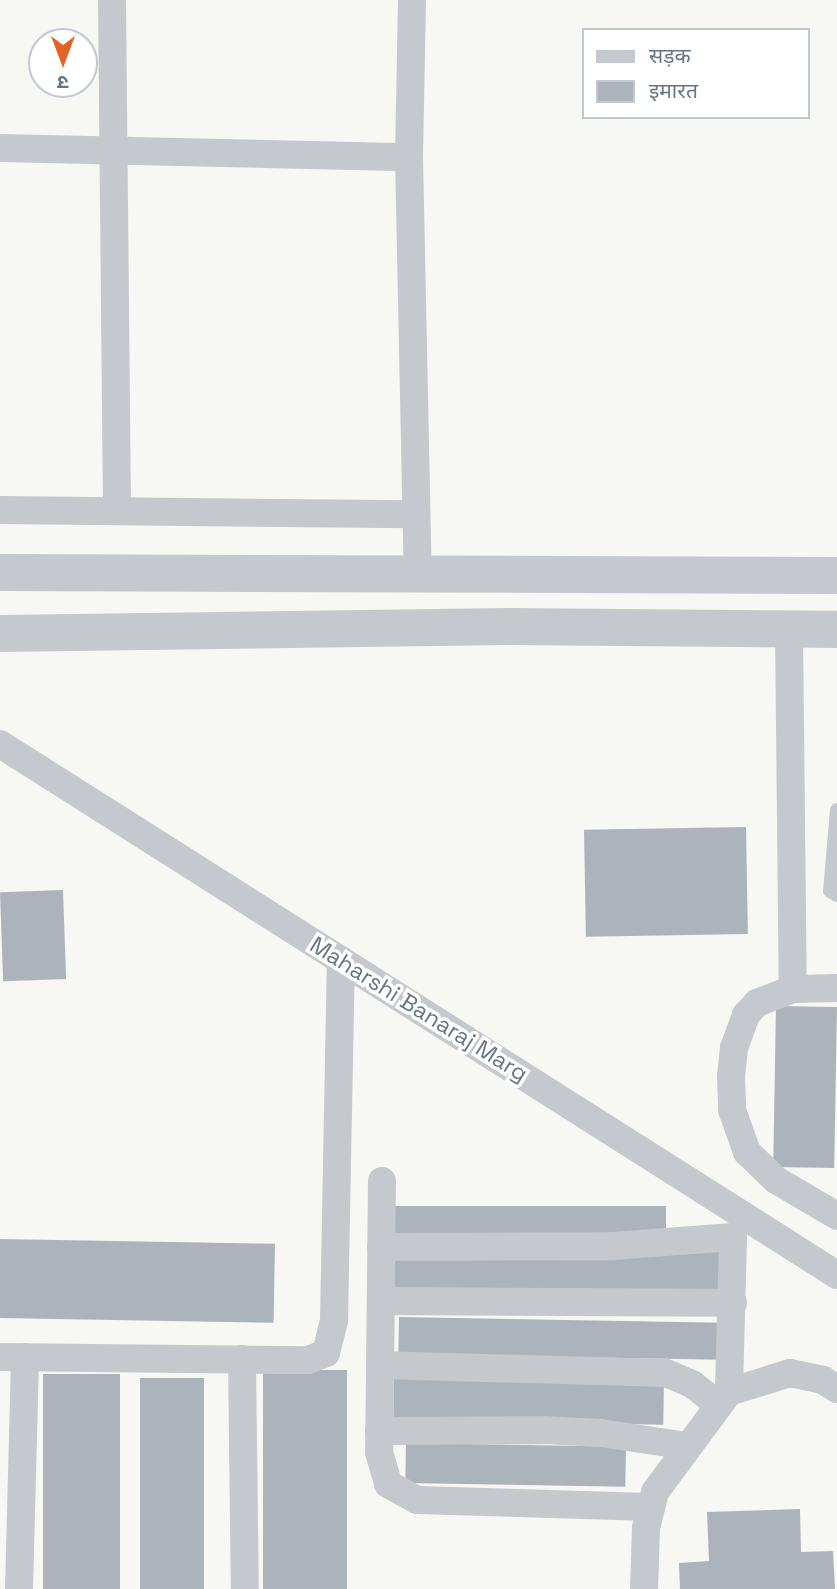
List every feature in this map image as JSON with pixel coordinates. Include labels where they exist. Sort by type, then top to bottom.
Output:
[{"type":"street","points":[[112,0],[117,509]]},
{"type":"street","points":[[412,0],[409,157],[414,514],[418,576]]},
{"type":"street","points":[[0,148],[113,148],[409,157]]},
{"type":"street","points":[[0,510],[117,509],[414,514]]},
{"type":"street","points":[[0,572],[418,576],[837,575]]},
{"type":"street","points":[[0,633],[507,626],[837,629]]},
{"type":"street","points":[[789,629],[793,989]]},
{"type":"street","name":"Maharshi Banaraj Marg","points":[[0,744],[837,1275]]},
{"type":"street","points":[[19,1589],[12,1357],[308,1360],[326,1353],[332,1340],[341,960]]},
{"type":"street","points":[[834,1212],[757,1164],[737,1133],[732,1110],[734,1048],[746,1015],[769,994],[793,989],[837,988]]},
{"type":"street","points":[[382,1181],[379,1431],[380,1462],[388,1484],[400,1494],[417,1500],[651,1507]]},
{"type":"street","points":[[381,1247],[613,1246],[733,1237],[733,1303],[724,1399]]},
{"type":"street","points":[[381,1300],[733,1303]]},
{"type":"street","points":[[242,1359],[245,1589]]},
{"type":"street","points":[[380,1365],[666,1373],[724,1399]]},
{"type":"street","points":[[644,1589],[651,1507],[655,1492],[724,1399],[790,1373],[823,1380],[837,1389]]},
{"type":"street","points":[[379,1431],[545,1430],[601,1433],[687,1446]]},
{"type":"lane","points":[[837,810],[830,891],[837,895]]},
{"type":"building","points":[[746,827],[748,934],[586,937],[584,830]]},
{"type":"building","points":[[63,890],[66,979],[3,981],[0,892]]},
{"type":"building","points":[[776,1006],[837,1007],[834,1168],[773,1167]]},
{"type":"building","points":[[392,1206],[666,1206],[666,1240],[392,1240]]},
{"type":"building","points":[[0,1239],[275,1244],[274,1323],[0,1318]]},
{"type":"building","points":[[719,1250],[720,1289],[392,1295],[391,1256]]},
{"type":"building","points":[[399,1317],[722,1323],[721,1360],[398,1354]]},
{"type":"building","points":[[263,1370],[347,1370],[347,1589],[263,1589]]},
{"type":"building","points":[[43,1374],[120,1374],[120,1589],[43,1589]]},
{"type":"building","points":[[140,1378],[204,1378],[204,1589],[140,1589]]},
{"type":"building","points":[[394,1378],[664,1383],[663,1425],[393,1420]]},
{"type":"building","points":[[406,1443],[626,1447],[625,1487],[405,1483]]},
{"type":"building","points":[[800,1509],[801,1552],[833,1551],[835,1589],[680,1589],[679,1563],[709,1561],[707,1512]]}]
